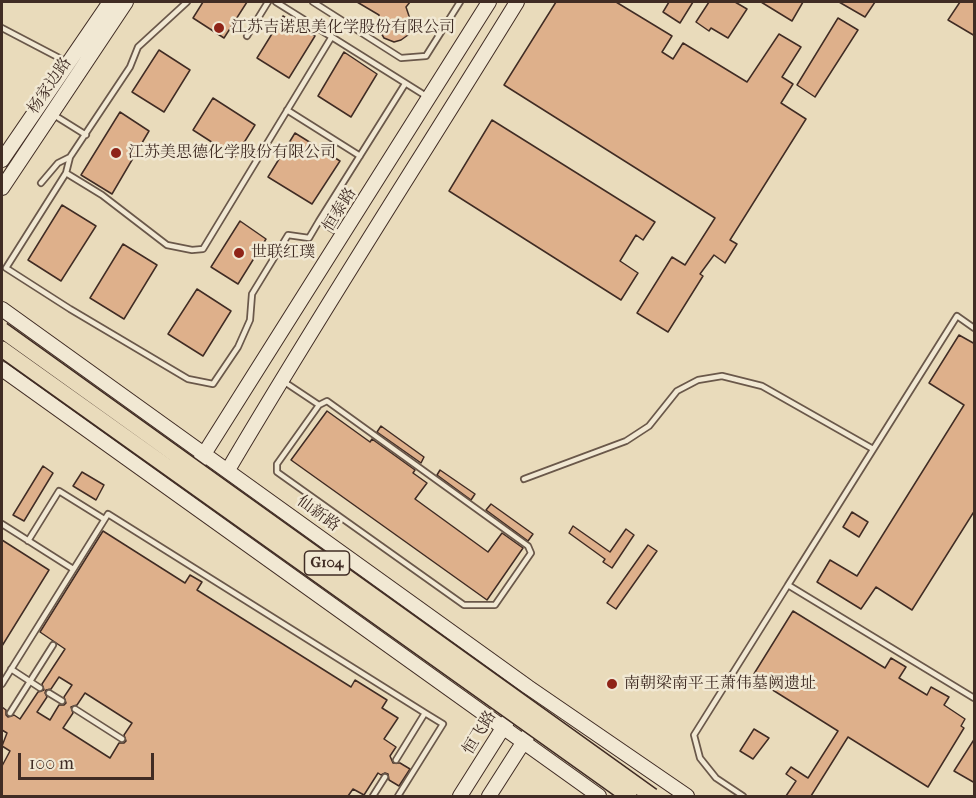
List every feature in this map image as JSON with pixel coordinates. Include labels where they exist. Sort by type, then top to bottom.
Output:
[{"type":"main road","name":"杨家边路","points":[[2,160],[6,143],[110,2]]},
{"type":"main road","name":"杨家边路","points":[[2,188],[126,2]]},
{"type":"main road","name":"恒泰路","points":[[178,496],[489,2]]},
{"type":"main road","points":[[228,470],[281,379],[517,2]]},
{"type":"main road","name":"仙新路","points":[[2,309],[528,687],[689,796]]},
{"type":"main road","points":[[2,342],[17,319]]},
{"type":"main road","name":"G104","points":[[2,330],[652,796]]},
{"type":"main road","points":[[2,349],[629,796]]},
{"type":"main road","points":[[2,372],[599,796]]},
{"type":"main road","name":"恒飞路","points":[[460,796],[528,687]]},
{"type":"main road","points":[[489,796],[550,702]]},
{"type":"lane","points":[[187,2],[138,47],[130,67],[70,157],[66,173],[6,268],[188,379],[213,384],[238,347],[250,320],[252,294],[288,235],[309,238],[405,84]]},
{"type":"lane","points":[[247,36],[268,2]]},
{"type":"lane","points":[[276,2],[429,98]]},
{"type":"lane","points":[[313,2],[401,58],[426,56],[460,2]]},
{"type":"lane","points":[[2,28],[67,63]]},
{"type":"lane","points":[[66,173],[102,195],[167,245],[192,250],[203,249],[331,38]]},
{"type":"lane","points":[[287,110],[360,156]]},
{"type":"lane","points":[[51,113],[86,135]]},
{"type":"lane","points":[[41,183],[58,163],[70,157]]},
{"type":"lane","points":[[319,221],[343,236]]},
{"type":"lane","points":[[743,796],[716,777],[700,758],[694,735],[957,316],[975,328]]},
{"type":"lane","points":[[525,479],[626,441],[649,426],[677,391],[698,380],[722,376],[762,386],[873,449]]},
{"type":"lane","points":[[281,379],[319,405]]},
{"type":"lane","points":[[327,401],[528,546],[531,552],[495,605],[464,605],[277,472],[277,464],[319,405],[327,401]]},
{"type":"lane","points":[[28,541],[59,491],[104,519]]},
{"type":"lane","points":[[2,682],[108,514],[443,724],[398,796]]},
{"type":"lane","points":[[2,524],[73,569]]},
{"type":"lane","points":[[788,585],[975,698]]},
{"type":"lane","points":[[10,713],[53,645]]},
{"type":"lane","points":[[11,669],[40,687]]},
{"type":"lane","points":[[49,693],[62,701]]},
{"type":"lane","points":[[75,709],[122,739]]},
{"type":"lane","points":[[396,760],[425,713]]},
{"type":"lane","points":[[373,796],[385,777]]},
{"type":"building","name":"江苏吉诺思美化学股份有限公司","points":[[203,2],[247,2],[224,38],[193,18]]},
{"type":"building","points":[[357,2],[410,2],[406,7],[412,25],[408,35],[394,42],[384,38],[378,28],[379,15]]},
{"type":"building","points":[[556,2],[616,2],[672,36],[662,52],[673,59],[683,43],[747,82],[779,34],[801,47],[782,77],[793,84],[781,103],[806,119],[730,240],[737,244],[725,263],[714,255],[700,274],[703,276],[668,332],[637,313],[672,257],[685,265],[715,218],[504,85]]},
{"type":"building","points":[[669,2],[693,2],[680,23],[663,12]]},
{"type":"building","points":[[709,2],[735,2],[747,9],[728,38],[711,28],[709,31],[696,22]]},
{"type":"building","points":[[761,2],[803,2],[792,21]]},
{"type":"building","points":[[839,2],[875,2],[865,17]]},
{"type":"building","points":[[960,2],[975,2],[975,36],[948,20]]},
{"type":"building","points":[[283,16],[315,36],[289,78],[257,58]]},
{"type":"building","points":[[838,18],[858,30],[815,97],[797,85]]},
{"type":"building","points":[[159,50],[190,70],[164,112],[132,92]]},
{"type":"building","points":[[344,52],[377,74],[351,117],[318,96]]},
{"type":"building","points":[[213,98],[255,125],[235,157],[193,130]]},
{"type":"building","name":"江苏美思德化学股份有限公司","points":[[120,112],[149,131],[112,194],[81,175]]},
{"type":"building","points":[[492,120],[655,222],[643,240],[636,235],[620,261],[638,273],[621,300],[449,191]]},
{"type":"building","points":[[295,133],[340,161],[312,204],[268,177]]},
{"type":"building","points":[[62,205],[96,226],[61,281],[28,260]]},
{"type":"building","name":"世联红璞","points":[[240,221],[266,239],[238,284],[211,267]]},
{"type":"building","points":[[123,244],[157,265],[124,319],[90,298]]},
{"type":"building","points":[[197,289],[231,311],[203,356],[168,334]]},
{"type":"building","points":[[959,335],[975,344],[975,510],[912,610],[876,587],[861,609],[817,582],[830,560],[857,576],[964,405],[929,383]]},
{"type":"building","points":[[327,411],[370,442],[372,439],[415,470],[413,473],[427,483],[415,499],[488,552],[502,533],[523,548],[487,600],[291,460]]},
{"type":"building","points":[[381,426],[424,457],[421,463],[377,432]]},
{"type":"building","points":[[43,466],[53,473],[24,521],[13,515]]},
{"type":"building","points":[[440,470],[475,494],[471,500],[437,475]]},
{"type":"building","points":[[82,472],[104,485],[96,500],[73,486]]},
{"type":"building","points":[[491,504],[533,534],[528,541],[486,510]]},
{"type":"building","points":[[852,512],[868,522],[859,537],[843,527]]},
{"type":"building","points":[[573,526],[610,552],[626,529],[634,535],[612,568],[603,562],[605,559],[569,533]]},
{"type":"building","points":[[103,531],[185,583],[190,575],[202,582],[197,590],[351,687],[355,680],[387,700],[382,708],[398,718],[384,739],[396,747],[390,756],[393,763],[400,763],[410,769],[399,786],[389,780],[388,774],[378,773],[364,795],[353,789],[348,796],[2,796],[2,766],[10,751],[2,746],[7,733],[2,730],[2,707],[6,710],[8,717],[14,715],[20,719],[38,692],[44,690],[42,684],[65,649],[40,632]],"holes":[[[59,677],[72,685],[64,697],[66,703],[59,705],[50,720],[37,712],[47,697],[46,690],[51,689]],[[85,693],[132,723],[124,735],[126,741],[119,743],[110,758],[63,728],[73,713],[71,707],[77,705]]]},
{"type":"building","points":[[2,540],[49,570],[2,646]]},
{"type":"building","points":[[648,545],[657,551],[616,609],[607,603]]},
{"type":"building","points":[[793,611],[885,668],[891,658],[906,667],[899,678],[927,695],[931,687],[949,697],[944,705],[965,719],[961,726],[964,728],[928,787],[848,737],[811,796],[786,796],[796,781],[786,774],[791,767],[808,778],[838,731],[752,677]]},
{"type":"building","points":[[754,729],[769,738],[753,759],[740,751]]},
{"type":"building","points":[[975,738],[975,783],[954,771]]},
{"type":"place","name":"江苏吉诺思美化学股份有限公司","points":[[219,28]]},
{"type":"place","name":"江苏美思德化学股份有限公司","points":[[116,153]]},
{"type":"place","name":"世联红璞","points":[[239,253]]},
{"type":"place","name":"南朝梁南平王萧伟墓阙遗址","points":[[612,684]]}]
